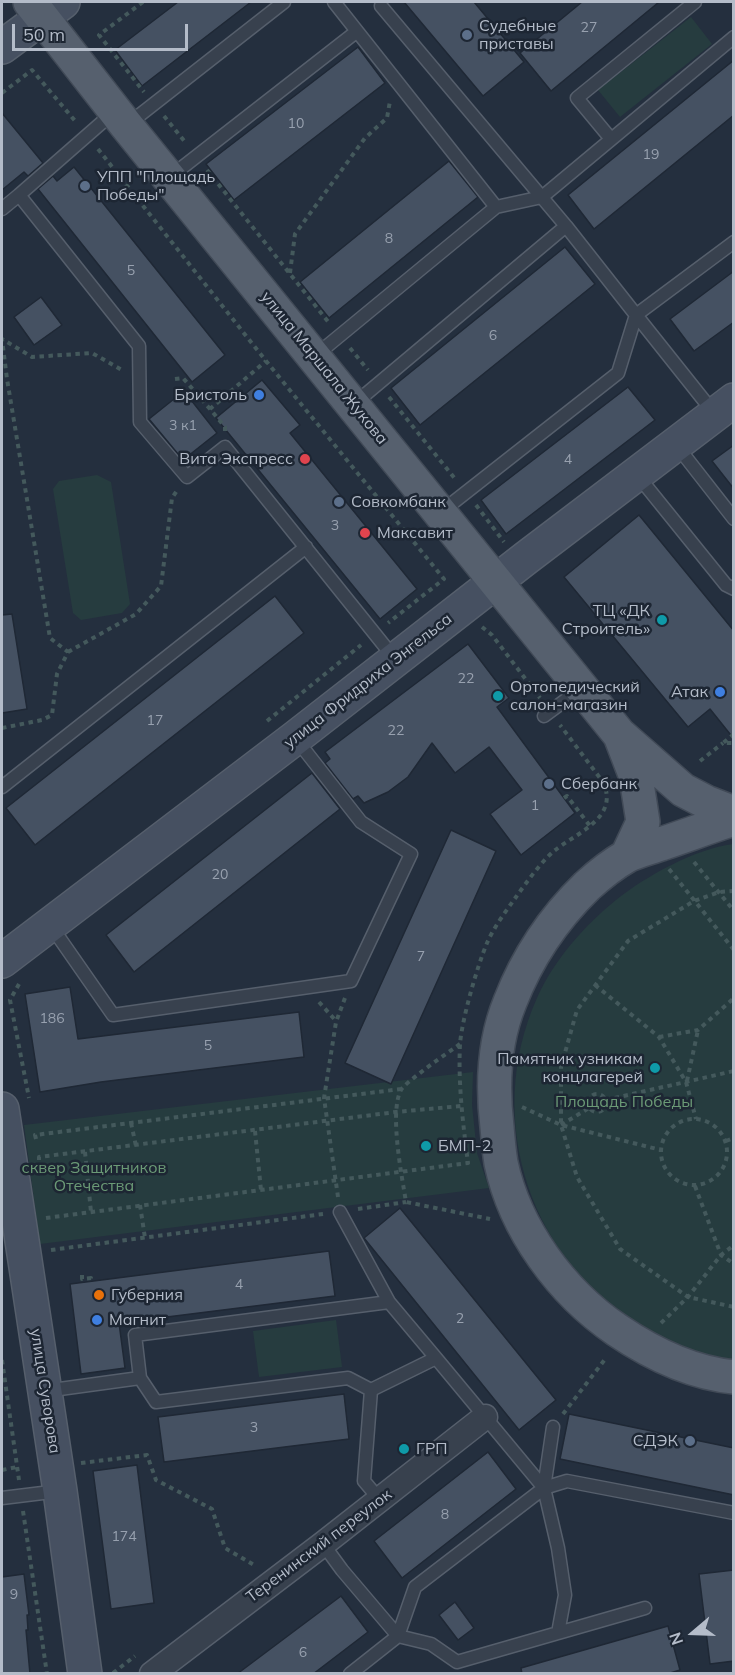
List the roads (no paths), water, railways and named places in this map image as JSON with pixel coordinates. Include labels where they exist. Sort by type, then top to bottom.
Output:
[{"type":"main road","name":"улица Маршала Жукова","points":[[45,6],[121,118],[619,734]]},
{"type":"main road","points":[[619,734],[683,790],[734,813]]},
{"type":"main road","points":[[619,734],[636,777],[643,822],[627,856]]},
{"type":"main road","points":[[734,819],[627,856],[588,885],[555,920],[528,960],[509,1004],[499,1041],[494,1079],[494,1104],[501,1163],[516,1208],[538,1249],[566,1287],[600,1319],[639,1345],[682,1364],[734,1377]]},
{"type":"street","points":[[2,47],[45,6]]},
{"type":"street","name":"улица Фридриха Энгельса","points":[[12,970],[50,924],[724,407]]},
{"type":"street","name":"улица Суворова","points":[[16,1106],[45,1391],[85,1674]]},
{"type":"street","name":"Теренинский переулок","points":[[152,1674],[485,1417]]},
{"type":"lane","points":[[2,209],[87,135],[153,103],[284,2]]},
{"type":"lane","points":[[334,2],[496,207]]},
{"type":"lane","points":[[611,139],[577,98],[695,2]]},
{"type":"lane","points":[[381,6],[566,226],[636,315],[724,407]]},
{"type":"lane","points":[[169,177],[356,32]]},
{"type":"lane","points":[[315,356],[496,207],[542,197],[734,37]]},
{"type":"lane","points":[[19,195],[139,346],[140,422],[187,477],[225,447],[396,660]]},
{"type":"lane","points":[[354,404],[566,226]]},
{"type":"lane","points":[[441,512],[618,373],[636,315],[734,242]]},
{"type":"lane","points":[[676,444],[734,519]]},
{"type":"lane","points":[[636,474],[726,585],[734,589]]},
{"type":"lane","points":[[2,787],[306,547]]},
{"type":"lane","points":[[544,716],[582,687]]},
{"type":"lane","points":[[50,924],[113,1015],[351,981],[411,854],[361,822],[295,738]]},
{"type":"lane","points":[[339,1212],[389,1302],[544,1488]]},
{"type":"lane","points":[[371,1390],[348,1378],[156,1402],[140,1378],[135,1335],[389,1302]]},
{"type":"lane","points":[[371,1390],[436,1358]]},
{"type":"lane","points":[[45,1391],[140,1378]]},
{"type":"lane","points":[[371,1390],[364,1481],[380,1500]]},
{"type":"lane","points":[[553,1426],[544,1488],[558,1548],[565,1595],[558,1633]]},
{"type":"lane","points":[[350,1674],[398,1636],[415,1587],[544,1488],[567,1481],[734,1513]]},
{"type":"lane","points":[[2,1498],[60,1491]]},
{"type":"lane","points":[[323,1544],[398,1636],[431,1644],[457,1662],[645,1608]]},
{"type":"place","name":"Судебные приставы","points":[[467,35]]},
{"type":"place","name":"УПП \"Площадь Победы\"","points":[[85,186]]},
{"type":"place","name":"Бристоль","points":[[259,395]]},
{"type":"place","name":"Вита Экспресс","points":[[305,459]]},
{"type":"place","name":"Совкомбанк","points":[[339,502]]},
{"type":"place","name":"Максавит","points":[[365,533]]},
{"type":"place","name":"ТЦ «ДК Строитель»","points":[[662,620]]},
{"type":"place","name":"Атак","points":[[720,692]]},
{"type":"place","name":"Ортопедический салон-магазин","points":[[498,696]]},
{"type":"place","name":"Сбербанк","points":[[549,784]]},
{"type":"place","name":"Памятник узникам концлагерей","points":[[655,1068]]},
{"type":"place","name":"БМП-2","points":[[426,1146]]},
{"type":"place","name":"Губерния","points":[[99,1295]]},
{"type":"place","name":"Магнит","points":[[97,1320]]},
{"type":"place","name":"СДЭК","points":[[690,1441]]},
{"type":"place","name":"ГРП","points":[[404,1449]]},
{"type":"park label","name":"Площадь Победы","points":[[624,1102]]},
{"type":"park label","name":"сквер Защитников Отечества","points":[[94,1177]]}]
